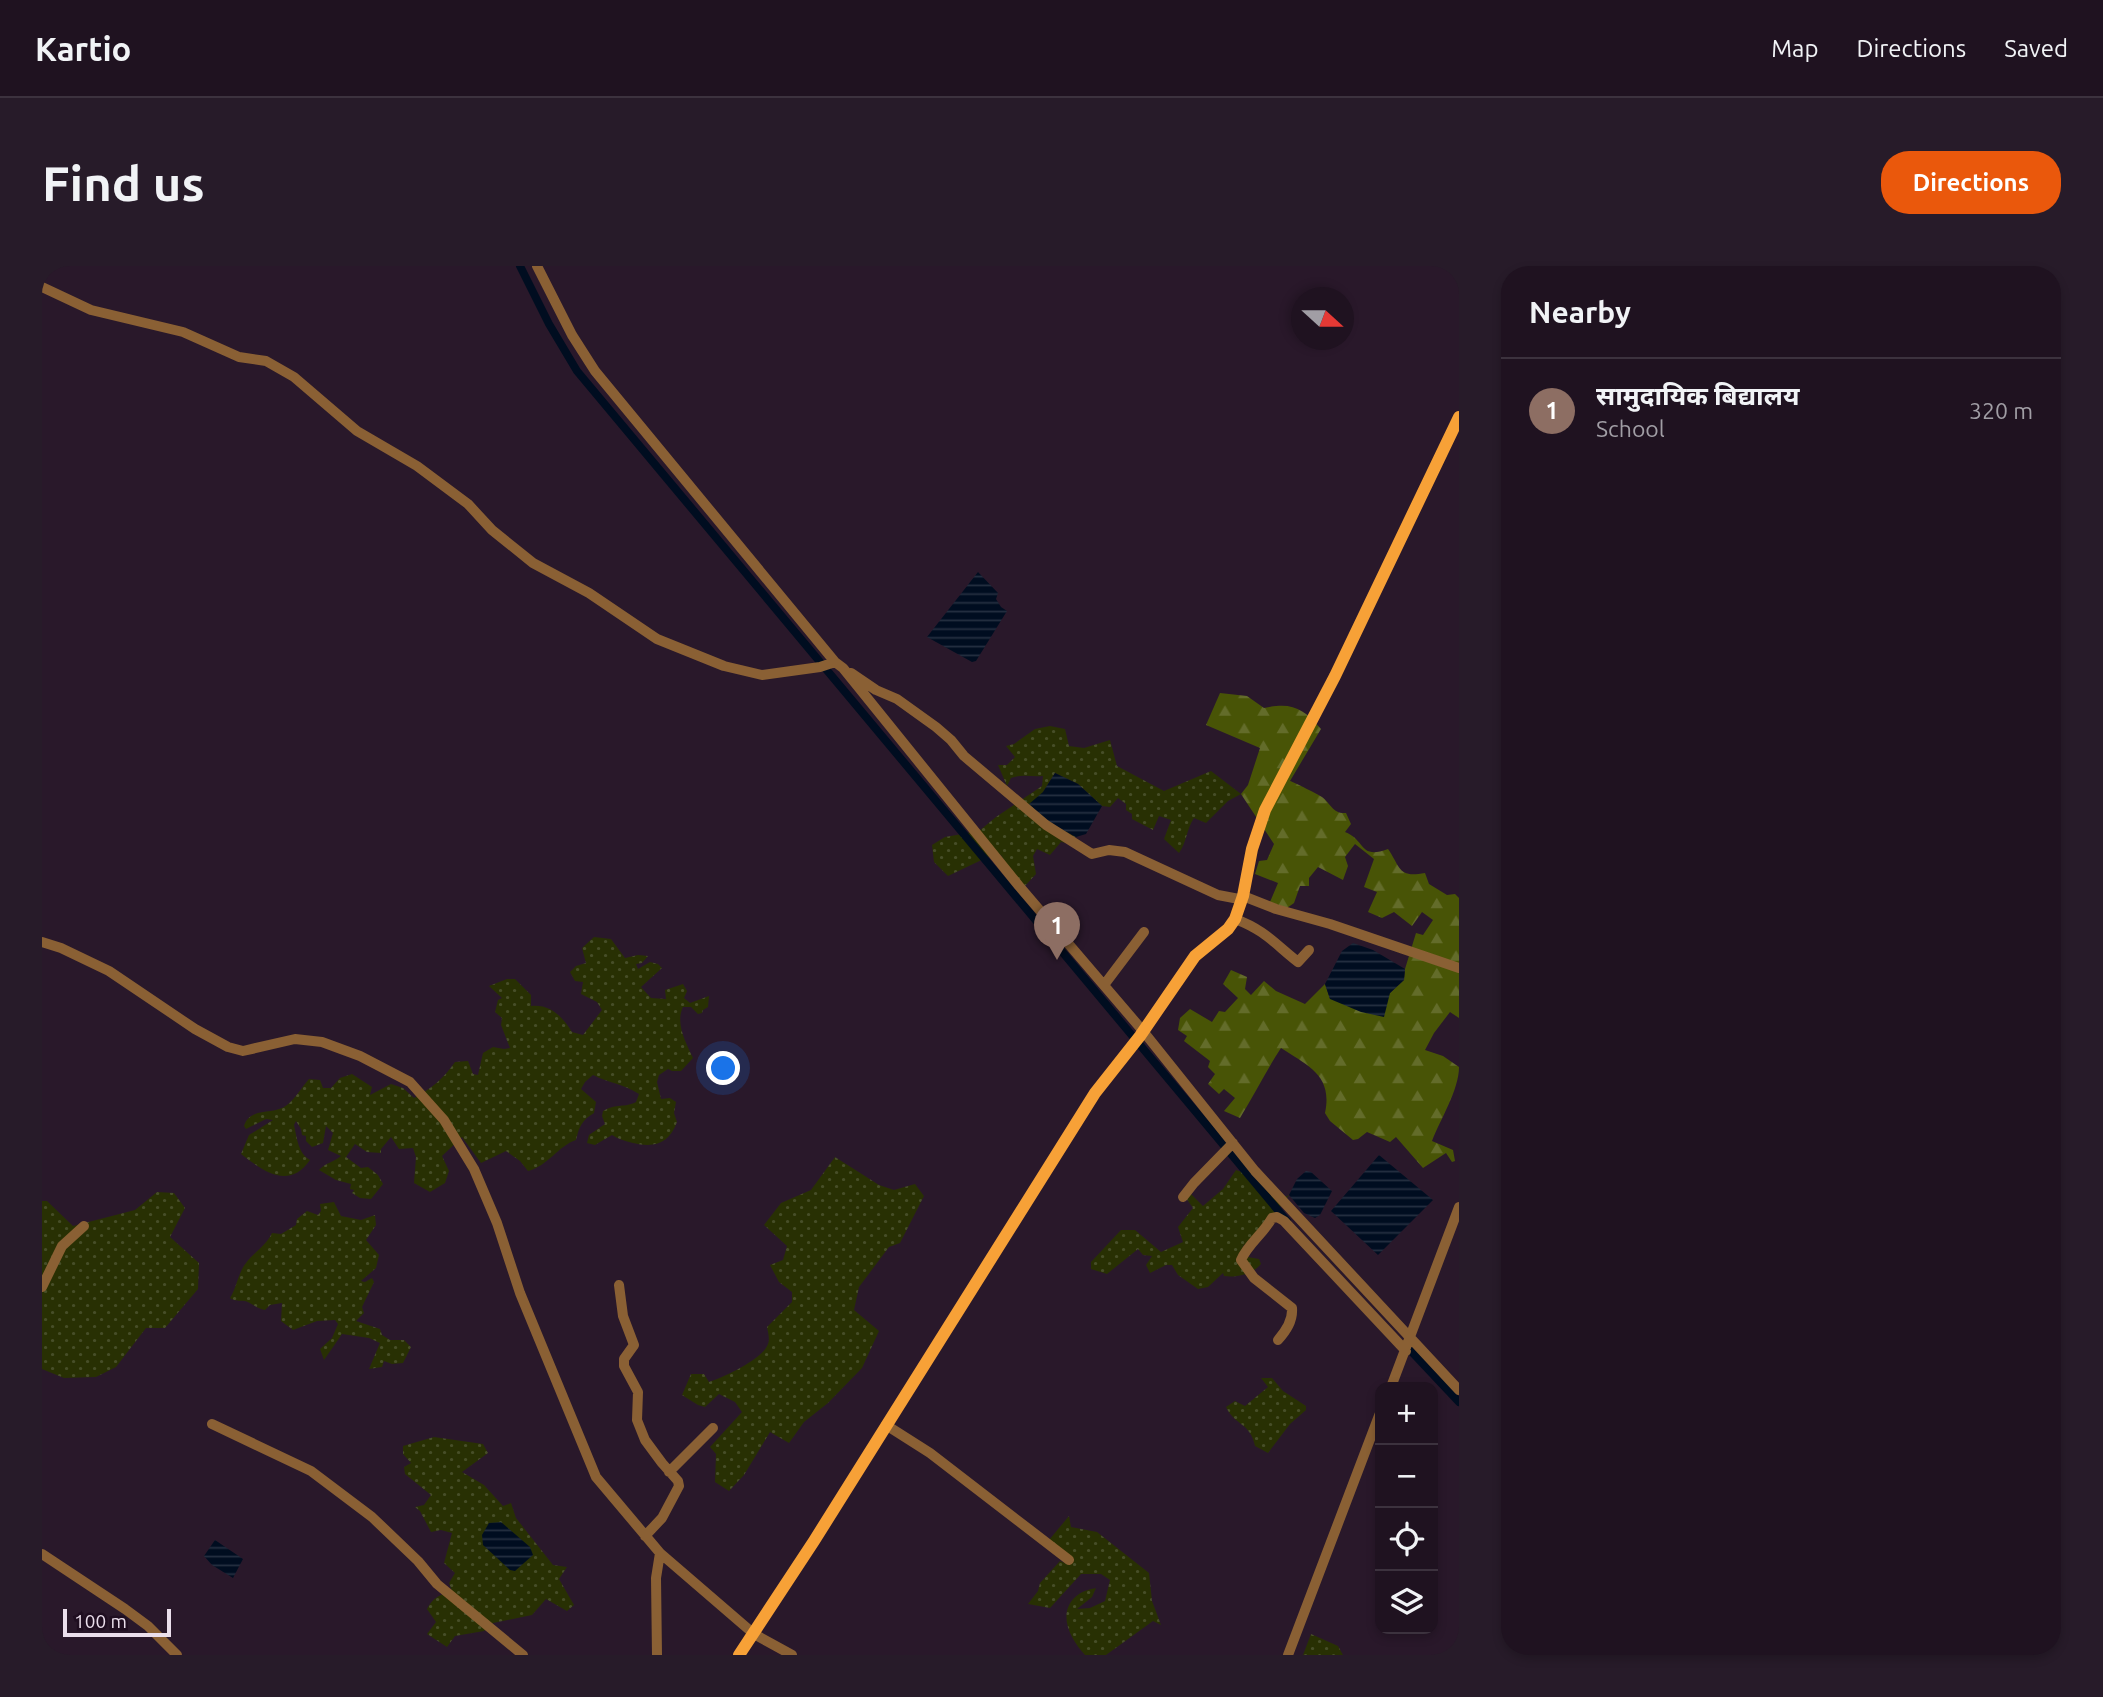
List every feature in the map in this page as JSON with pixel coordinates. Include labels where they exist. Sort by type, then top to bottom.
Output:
[{"type":"main road","points":[[739,1655],[1095,1093],[1195,957],[1236,919],[1252,849],[1265,810],[1335,676],[1459,417]]},
{"type":"street","points":[[537,266],[572,335],[595,371],[832,665],[1104,985],[1138,1037],[1228,1149],[1255,1171],[1459,1391]]},
{"type":"street","points":[[42,287],[91,310],[183,332],[239,357],[266,361],[293,377],[356,431],[417,466],[468,504],[492,530],[533,563],[589,593],[657,639],[724,666],[762,675],[832,665],[897,699],[936,727],[964,756],[1046,825],[1092,854],[1109,850],[1125,852],[1218,894],[1239,899],[1243,897],[1459,968]]},
{"type":"street","points":[[1236,919],[1267,934],[1298,962],[1309,950]]},
{"type":"street","points":[[1104,985],[1144,932]]},
{"type":"street","points":[[42,942],[109,971],[195,1029],[228,1046],[243,1051],[295,1040],[322,1042],[360,1056],[400,1076],[427,1100],[444,1119],[474,1169],[520,1293],[596,1477],[660,1553],[754,1634],[792,1655]]},
{"type":"street","points":[[1183,1197],[1228,1149]]},
{"type":"street","points":[[1393,1382],[1459,1207]]},
{"type":"street","points":[[1278,1340],[1293,1316],[1292,1308],[1254,1278],[1241,1260],[1245,1251],[1265,1231],[1272,1218],[1278,1217],[1406,1351]]},
{"type":"street","points":[[42,1287],[62,1246],[84,1226]]},
{"type":"street","points":[[619,1285],[623,1316],[634,1345],[624,1359],[624,1366],[638,1392],[636,1420],[645,1440],[678,1481],[679,1486],[662,1518],[645,1536]]},
{"type":"street","points":[[212,1424],[310,1471],[372,1517],[418,1561],[437,1584],[523,1655]]},
{"type":"street","points":[[886,1426],[930,1453],[1069,1560]]},
{"type":"street","points":[[1287,1655],[1375,1426]]},
{"type":"street","points":[[669,1472],[713,1428]]},
{"type":"street","points":[[657,1655],[656,1578],[660,1553]]},
{"type":"street","points":[[42,1554],[148,1626],[177,1655]]},
{"type":"green space","points":[[1220,693],[1247,696],[1264,708],[1290,706],[1308,716],[1321,729],[1290,781],[1322,797],[1335,810],[1346,813],[1351,824],[1345,832],[1352,835],[1367,851],[1379,852],[1388,849],[1405,873],[1425,873],[1429,884],[1447,895],[1455,894],[1459,898],[1459,1018],[1450,1012],[1425,1050],[1443,1056],[1459,1067],[1453,1095],[1432,1141],[1453,1150],[1455,1161],[1452,1162],[1446,1153],[1423,1168],[1396,1137],[1390,1142],[1367,1132],[1353,1140],[1330,1121],[1325,1113],[1327,1100],[1322,1080],[1309,1066],[1281,1048],[1240,1118],[1224,1111],[1235,1098],[1224,1089],[1219,1094],[1208,1084],[1215,1074],[1208,1067],[1210,1061],[1184,1041],[1187,1036],[1178,1030],[1180,1018],[1190,1009],[1212,1022],[1219,1011],[1225,1012],[1238,998],[1223,984],[1231,970],[1247,977],[1245,989],[1251,995],[1264,981],[1276,991],[1305,1004],[1325,984],[1330,999],[1390,993],[1404,980],[1416,933],[1423,935],[1433,920],[1422,912],[1412,926],[1394,912],[1382,918],[1368,912],[1377,892],[1364,887],[1374,859],[1355,844],[1345,857],[1348,866],[1343,880],[1318,867],[1309,878],[1309,886],[1300,886],[1294,903],[1287,908],[1270,902],[1278,883],[1255,874],[1259,861],[1267,860],[1274,844],[1241,794],[1248,785],[1260,748],[1206,725]]},
{"type":"green space","points":[[1050,726],[1065,729],[1069,746],[1084,748],[1110,740],[1117,766],[1164,791],[1211,771],[1241,794],[1228,801],[1206,823],[1194,818],[1179,853],[1164,839],[1171,820],[1159,816],[1153,830],[1132,819],[1132,814],[1126,810],[1126,804],[1118,798],[1110,807],[1102,806],[1078,784],[1055,773],[1043,792],[1045,820],[1076,837],[1066,843],[1061,842],[1050,855],[1037,849],[1033,856],[1036,874],[1024,887],[1014,877],[1001,855],[992,855],[948,876],[934,862],[932,845],[945,837],[979,831],[1042,786],[1043,776],[1011,778],[1007,786],[998,765],[1007,765],[1015,757],[1006,746],[1014,744],[1035,729]]},
{"type":"green space","points":[[594,937],[611,939],[625,958],[648,956],[642,963],[636,964],[638,969],[650,962],[662,968],[641,987],[651,998],[666,999],[665,990],[683,984],[687,991],[684,998],[690,1003],[709,996],[708,1007],[702,1013],[698,1014],[691,1007],[683,1007],[681,1013],[682,1033],[693,1058],[681,1071],[668,1069],[659,1075],[657,1082],[661,1099],[670,1098],[676,1102],[674,1113],[677,1122],[665,1140],[648,1145],[624,1141],[612,1135],[595,1145],[587,1143],[589,1135],[605,1124],[603,1111],[636,1102],[639,1094],[593,1075],[581,1089],[596,1102],[594,1113],[582,1124],[576,1140],[528,1171],[506,1151],[481,1163],[462,1137],[442,1156],[449,1171],[445,1183],[430,1192],[414,1183],[416,1157],[413,1148],[399,1149],[391,1137],[381,1149],[381,1153],[367,1152],[355,1144],[346,1157],[361,1168],[368,1167],[378,1175],[383,1184],[371,1199],[360,1198],[352,1193],[354,1190],[350,1189],[351,1184],[336,1180],[319,1170],[341,1156],[328,1150],[333,1133],[326,1126],[323,1143],[312,1147],[306,1141],[306,1136],[302,1135],[296,1121],[294,1125],[299,1145],[310,1160],[294,1174],[285,1176],[267,1172],[241,1154],[249,1135],[273,1120],[266,1119],[246,1129],[244,1126],[247,1120],[257,1113],[287,1105],[309,1079],[320,1080],[323,1088],[331,1088],[340,1078],[352,1074],[372,1087],[370,1095],[391,1084],[403,1088],[414,1098],[437,1083],[455,1062],[468,1061],[473,1074],[478,1075],[483,1053],[493,1047],[510,1048],[501,1025],[502,1018],[495,1012],[498,1000],[502,998],[489,986],[507,979],[515,979],[531,995],[531,1006],[550,1009],[560,1016],[572,1032],[583,1035],[602,1010],[597,1002],[581,994],[583,982],[575,981],[570,972],[576,966],[586,963],[582,948]]},
{"type":"green space","points":[[835,1157],[879,1185],[894,1190],[915,1184],[924,1196],[900,1243],[889,1247],[859,1287],[854,1310],[879,1331],[862,1368],[828,1403],[804,1422],[789,1443],[770,1432],[744,1475],[729,1491],[715,1482],[716,1454],[710,1447],[742,1412],[735,1402],[719,1394],[705,1407],[682,1395],[691,1374],[704,1374],[709,1382],[742,1367],[765,1350],[769,1340],[767,1327],[792,1302],[792,1292],[779,1282],[770,1265],[783,1260],[787,1246],[764,1225],[781,1203],[811,1190]]},
{"type":"green space","points":[[1236,1170],[1256,1177],[1283,1198],[1289,1195],[1263,1230],[1243,1246],[1248,1257],[1259,1259],[1261,1264],[1254,1270],[1234,1276],[1224,1276],[1223,1273],[1208,1287],[1198,1289],[1178,1275],[1172,1265],[1150,1273],[1146,1265],[1152,1256],[1143,1255],[1138,1249],[1107,1274],[1091,1269],[1091,1262],[1121,1230],[1135,1230],[1161,1252],[1183,1242],[1178,1227],[1193,1208],[1186,1198],[1190,1193],[1203,1206],[1223,1189]]},
{"type":"green space","points":[[157,1192],[174,1193],[185,1208],[170,1237],[199,1263],[198,1289],[165,1328],[146,1328],[116,1367],[96,1377],[64,1378],[42,1369],[42,1201],[47,1201],[73,1226],[135,1210]]},
{"type":"green space","points":[[334,1202],[341,1216],[361,1220],[375,1215],[376,1225],[366,1240],[379,1255],[376,1268],[361,1281],[372,1278],[374,1282],[362,1307],[364,1313],[356,1321],[380,1329],[382,1335],[390,1340],[404,1340],[411,1347],[403,1363],[392,1364],[384,1361],[382,1367],[369,1369],[380,1343],[369,1338],[342,1334],[324,1360],[320,1349],[332,1338],[338,1324],[335,1320],[317,1321],[293,1330],[281,1321],[282,1303],[270,1305],[265,1310],[230,1298],[243,1267],[272,1233],[281,1234],[296,1225],[297,1219],[307,1211],[318,1215],[321,1211],[320,1204]]},
{"type":"green space","points":[[1261,1378],[1272,1378],[1283,1391],[1306,1406],[1306,1410],[1290,1424],[1268,1453],[1255,1446],[1250,1432],[1226,1407],[1235,1401],[1245,1406],[1268,1387]]},
{"type":"green space","points":[[434,1437],[483,1444],[488,1453],[462,1472],[484,1485],[503,1506],[511,1503],[516,1518],[553,1565],[567,1567],[559,1579],[574,1605],[567,1611],[546,1599],[532,1615],[493,1623],[484,1631],[455,1636],[447,1647],[427,1634],[436,1622],[427,1609],[429,1605],[437,1597],[452,1591],[449,1583],[455,1573],[444,1563],[452,1533],[441,1530],[431,1532],[415,1507],[424,1505],[431,1495],[405,1474],[404,1467],[411,1463],[403,1454],[403,1446]]},
{"type":"green space","points":[[1069,1516],[1071,1527],[1097,1532],[1149,1573],[1152,1601],[1161,1625],[1153,1621],[1106,1655],[1085,1655],[1070,1633],[1066,1617],[1072,1601],[1085,1591],[1096,1588],[1092,1597],[1077,1609],[1090,1608],[1105,1601],[1110,1580],[1101,1574],[1081,1574],[1050,1608],[1028,1604],[1038,1591],[1040,1583],[1060,1561],[1067,1564],[1049,1540]]},
{"type":"green space","points":[[1311,1634],[1338,1646],[1343,1655],[1303,1655]]},
{"type":"water","points":[[978,572],[998,593],[996,599],[1007,611],[976,661],[972,662],[927,637]]},
{"type":"water","points":[[1055,773],[1078,784],[1102,806],[1086,834],[1076,837],[1045,820],[1029,804],[1043,792]]},
{"type":"water","points":[[1353,943],[1373,950],[1405,969],[1404,980],[1390,993],[1384,1017],[1361,1012],[1330,999],[1325,984],[1342,951]]},
{"type":"water","points":[[1379,1155],[1433,1200],[1378,1255],[1331,1211]]},
{"type":"water","points":[[1306,1171],[1311,1172],[1332,1191],[1320,1215],[1315,1218],[1304,1213],[1289,1195],[1297,1179]]},
{"type":"water","points":[[501,1522],[530,1547],[533,1555],[515,1571],[510,1570],[483,1545],[482,1535],[489,1523]]},
{"type":"water","points":[[215,1540],[243,1559],[233,1578],[212,1565],[204,1556]]},
{"type":"waterway","points":[[520,266],[549,324],[577,371],[1287,1221]]},
{"type":"waterway","points":[[1411,1351],[1459,1402]]},
{"type":"place","name":"सामुदायिक बिद्यालय","points":[[1057,960]]}]
